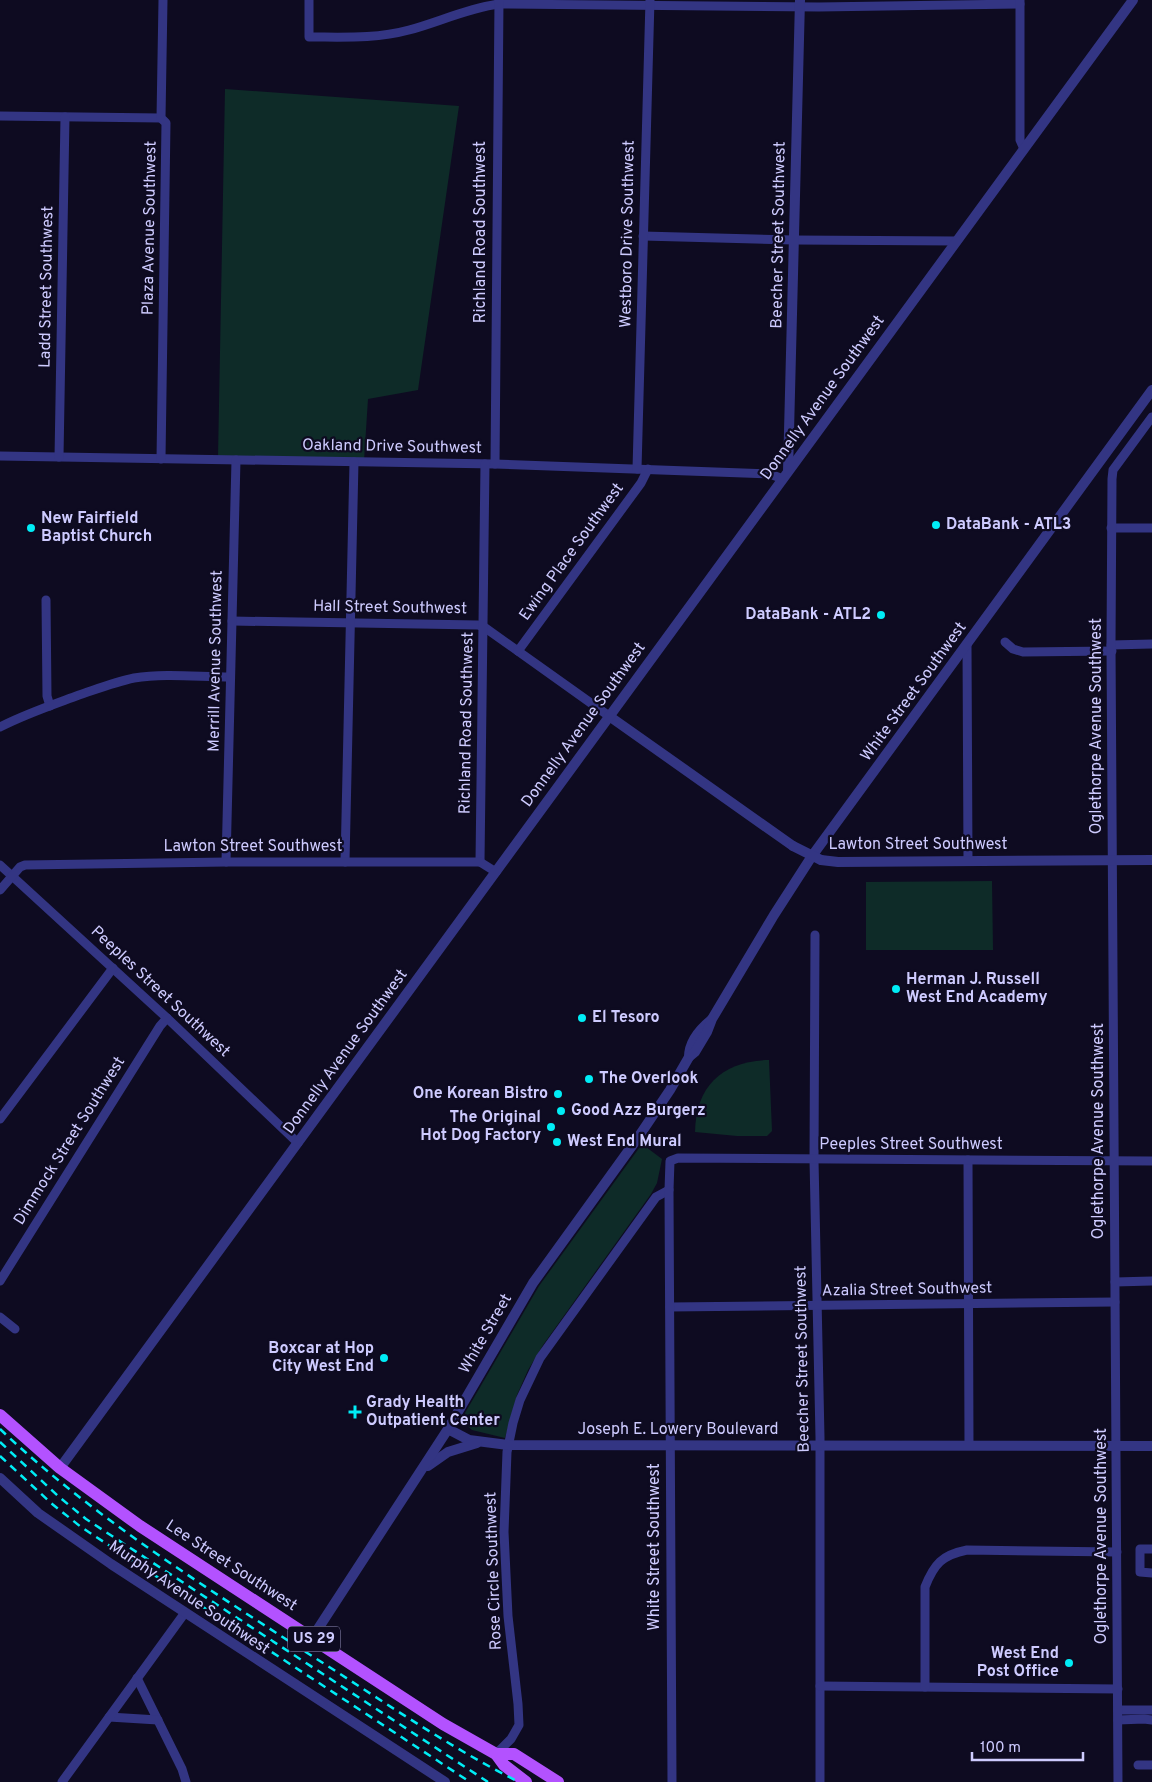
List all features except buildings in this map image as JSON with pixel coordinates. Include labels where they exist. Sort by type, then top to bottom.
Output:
[{"type":"main road","name":"Lee Street Southwest","points":[[0,1415],[60,1468],[140,1526],[443,1724],[496,1754],[504,1765],[526,1782]]},
{"type":"main road","name":"US 29","points":[[496,1754],[514,1754],[558,1782]]},
{"type":"street","name":"Plaza Avenue Southwest","points":[[161,458],[166,123],[161,118],[163,0]]},
{"type":"street","points":[[309,0],[309,37],[359,38],[410,30],[499,2],[1020,2],[1020,140],[1024,149]]},
{"type":"street","name":"Donnelly Avenue Southwest","points":[[60,1468],[1133,0]]},
{"type":"street","name":"Richland Road Southwest","points":[[495,464],[499,2]]},
{"type":"street","name":"Westboro Drive Southwest","points":[[637,469],[650,3]]},
{"type":"street","name":"Beecher Street Southwest","points":[[786,475],[800,3]]},
{"type":"street","points":[[0,116],[161,118]]},
{"type":"street","name":"Ladd Street Southwest","points":[[59,457],[65,118]]},
{"type":"street","points":[[643,236],[794,240],[957,241]]},
{"type":"street","name":"White Street Southwest","points":[[662,1101],[689,1057],[689,1048],[701,1028],[712,1019],[774,915],[812,856],[1152,390]]},
{"type":"street","name":"Oglethorpe Avenue Southwest","points":[[1118,1782],[1112,479],[1113,470],[1152,417]]},
{"type":"street","name":"Oakland Drive Southwest","points":[[0,456],[495,464],[786,475]]},
{"type":"street","name":"Merrill Avenue Southwest","points":[[226,862],[236,460]]},
{"type":"street","points":[[345,862],[354,462]]},
{"type":"street","name":"Richland Road Southwest","points":[[480,862],[485,464]]},
{"type":"street","name":"Ewing Place Southwest","points":[[518,651],[642,483],[648,469]]},
{"type":"street","points":[[1111,528],[1152,528]]},
{"type":"street","points":[[46,600],[47,696],[50,706]]},
{"type":"street","name":"Hall Street Southwest","points":[[232,621],[478,625],[484,627],[609,716]]},
{"type":"street","points":[[1006,642],[1013,649],[1023,652],[1112,648],[1152,644]]},
{"type":"street","points":[[967,645],[968,860]]},
{"type":"street","points":[[0,727],[17,718],[134,678],[155,676],[230,677]]},
{"type":"street","name":"Lawton Street Southwest","points":[[609,716],[792,846],[821,860],[838,862],[1152,860]]},
{"type":"street","name":"Lawton Street Southwest","points":[[12,876],[20,867],[25,865],[226,862],[480,862]]},
{"type":"street","points":[[480,862],[496,872]]},
{"type":"street","name":"Peeples Street Southwest","points":[[0,865],[167,1018],[298,1143]]},
{"type":"street","points":[[0,890],[12,876]]},
{"type":"street","name":"Beecher Street Southwest","points":[[815,935],[814,1160],[820,1445],[820,1782]]},
{"type":"street","points":[[0,1119],[113,968]]},
{"type":"street","name":"Dimmock Street Southwest","points":[[0,1281],[160,1026],[167,1018]]},
{"type":"street","name":"White Street","points":[[312,1638],[448,1429],[533,1283],[637,1139],[662,1101]]},
{"type":"street","name":"Peeples Street Southwest","points":[[670,1161],[678,1158],[1152,1161]]},
{"type":"street","points":[[968,1160],[969,1445]]},
{"type":"street","name":"White Street Southwest","points":[[670,1161],[672,1782]]},
{"type":"street","name":"Rose Circle Southwest","points":[[496,1754],[511,1739],[519,1725],[508,1616],[504,1532],[508,1445],[520,1400],[540,1358],[656,1197],[669,1190]]},
{"type":"street","points":[[1115,1282],[1152,1281]]},
{"type":"street","name":"Azalia Street Southwest","points":[[670,1308],[1115,1302]]},
{"type":"street","points":[[0,1318],[16,1329]]},
{"type":"street","name":"Joseph E. Lowery Boulevard","points":[[448,1429],[469,1440],[508,1445],[1152,1446]]},
{"type":"street","points":[[423,1469],[448,1452],[480,1442]]},
{"type":"street","name":"Murphy Avenue Southwest","points":[[0,1478],[38,1513],[110,1564],[184,1614],[445,1782]]},
{"type":"street","points":[[1152,1549],[1140,1550],[1140,1572],[1152,1573]]},
{"type":"street","points":[[925,1687],[925,1587],[931,1571],[943,1558],[955,1552],[967,1550],[1117,1552]]},
{"type":"street","points":[[62,1782],[184,1614]]},
{"type":"street","points":[[137,1678],[182,1768],[186,1782]]},
{"type":"street","points":[[820,1686],[1118,1689]]},
{"type":"street","points":[[1118,1710],[1152,1710]]},
{"type":"street","points":[[109,1717],[158,1720]]},
{"type":"street","points":[[1118,1720],[1152,1720]]},
{"type":"street","points":[[1139,1720],[1147,1726],[1152,1724]]},
{"type":"street","points":[[1138,1764],[1152,1765]]},
{"type":"green space","points":[[225,89],[459,106],[418,390],[368,399],[364,461],[218,457]]},
{"type":"green space","points":[[992,881],[993,950],[866,950],[866,882]]},
{"type":"green space","points":[[769,1060],[772,1131],[767,1136],[737,1136],[695,1132],[701,1101],[715,1079],[738,1065],[753,1061]]},
{"type":"green space","points":[[642,1144],[662,1159],[657,1183],[651,1194],[543,1345],[528,1370],[517,1395],[505,1438],[472,1430],[464,1423],[465,1413],[539,1286]]},
{"type":"railway","points":[[0,1429],[73,1492],[151,1550],[414,1722],[519,1782]]},
{"type":"railway","points":[[0,1442],[58,1496],[86,1519],[488,1782]]},
{"type":"railway","points":[[0,1456],[51,1503],[81,1527],[470,1782]]},
{"type":"place","name":"DataBank - ATL3","points":[[936,525]]},
{"type":"place","name":"New Fairfield Baptist Church","points":[[31,528]]},
{"type":"place","name":"DataBank - ATL2","points":[[881,615]]},
{"type":"place","name":"Herman J. Russell West End Academy","points":[[896,989]]},
{"type":"place","name":"El Tesoro","points":[[582,1018]]},
{"type":"place","name":"The Overlook","points":[[589,1079]]},
{"type":"place","name":"One Korean Bistro","points":[[558,1094]]},
{"type":"place","name":"Good Azz Burgerz","points":[[561,1111]]},
{"type":"place","name":"The Original Hot Dog Factory","points":[[551,1127]]},
{"type":"place","name":"West End Mural","points":[[557,1142]]},
{"type":"place","name":"Boxcar at Hop City West End","points":[[384,1358]]},
{"type":"place","name":"Grady Health Outpatient Center","points":[[355,1412]]},
{"type":"place","name":"West End Post Office","points":[[1069,1663]]}]
